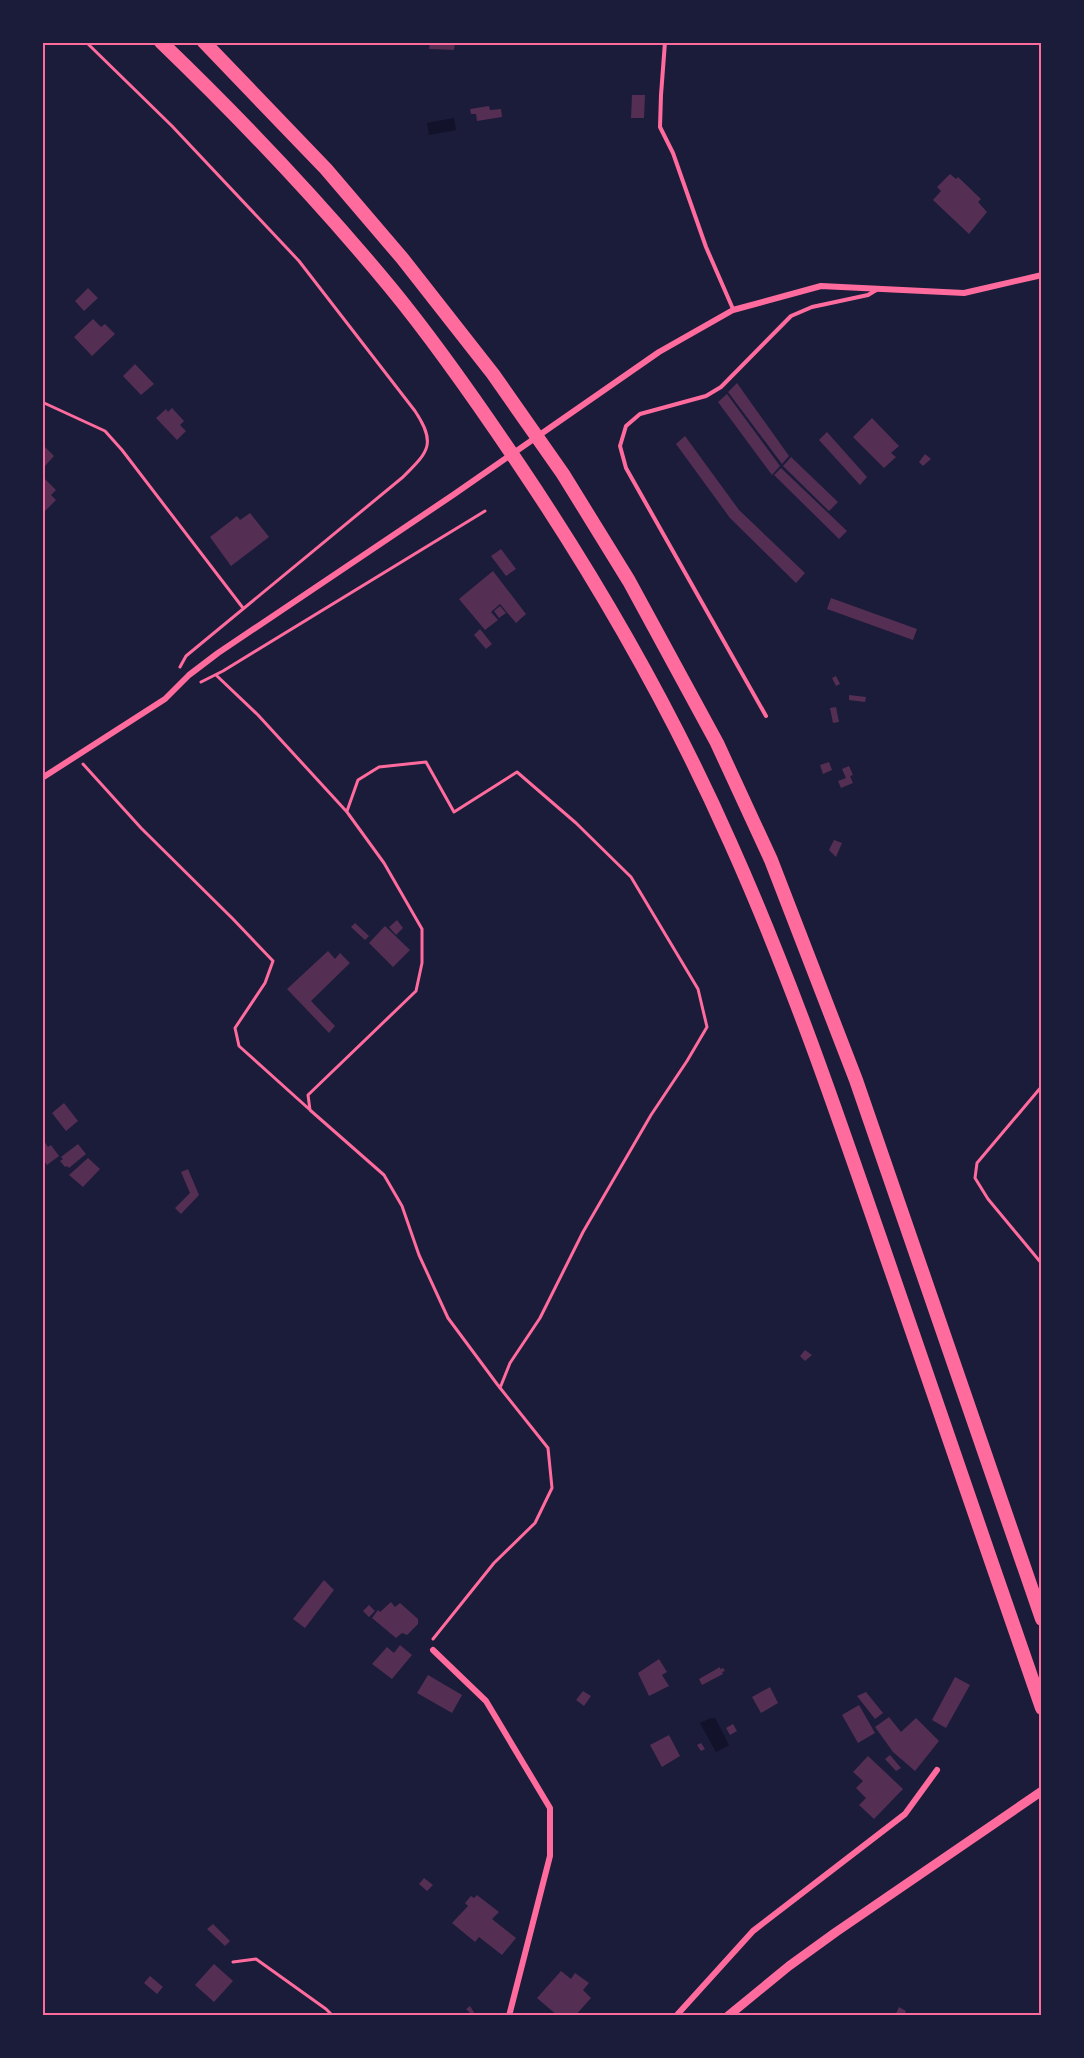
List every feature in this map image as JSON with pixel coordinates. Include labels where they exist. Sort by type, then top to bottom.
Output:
[{"type":"highway","points":[[161,42],[230,109],[391,289],[481,408],[546,504],[609,607],[680,737],[730,841],[810,1038],[1042,1708]]},
{"type":"highway","points":[[204,42],[326,169],[402,258],[493,374],[563,474],[623,571],[717,743],[771,860],[856,1080],[1042,1619]]},
{"type":"street","points":[[42,778],[165,699],[189,675],[218,653],[453,495],[592,397],[659,352],[733,310],[821,286],[964,293],[1042,275]]},
{"type":"street","points":[[433,1650],[486,1701],[550,1808],[550,1856],[509,2016]]},
{"type":"street","points":[[676,2016],[753,1931],[905,1814],[937,1770]]},
{"type":"street","points":[[728,2016],[789,1966],[836,1932],[1042,1791]]},
{"type":"lane","points":[[665,42],[660,95],[660,127],[673,153],[706,248],[733,310]]},
{"type":"lane","points":[[766,716],[626,468],[620,446],[626,426],[640,414],[706,396],[722,387],[791,316],[812,307],[868,295],[878,288]]},
{"type":"path","points":[[86,42],[172,126],[299,261],[425,427],[428,443],[422,458],[409,471],[186,656],[177,673],[179,686],[197,684],[215,675],[485,511]]},
{"type":"path","points":[[42,402],[105,431],[243,608]]},
{"type":"path","points":[[215,675],[258,715],[346,812],[384,863],[422,929],[422,963],[416,991],[308,1095],[310,1110]]},
{"type":"path","points":[[76,756],[141,828],[273,961],[265,983],[234,1028],[239,1046],[384,1175],[402,1206],[419,1255],[448,1318],[548,1448],[552,1488],[535,1523],[494,1563],[433,1640],[433,1650]]},
{"type":"path","points":[[346,812],[358,780],[379,767],[426,762],[454,813],[517,772],[631,877],[698,989],[707,1027],[651,1115],[583,1232],[540,1318],[510,1363],[500,1388]]},
{"type":"path","points":[[1042,1086],[977,1163],[975,1178],[988,1199],[1042,1264]]},
{"type":"path","points":[[233,1962],[256,1959],[333,2016]]},
{"type":"shaded area","points":[[454,118],[456,130],[429,135],[427,123]]},
{"type":"shaded area","points":[[715,1718],[729,1745],[716,1752],[700,1723]]},
{"type":"building","points":[[430,42],[455,42],[454,50],[429,49]]},
{"type":"building","points":[[632,95],[645,95],[644,118],[631,118]]},
{"type":"building","points":[[489,106],[490,110],[501,109],[502,117],[477,121],[476,114],[471,114],[470,109]]},
{"type":"building","points":[[950,174],[956,179],[958,177],[981,199],[978,202],[987,212],[969,234],[933,200],[941,191],[937,187]]},
{"type":"building","points":[[88,288],[98,298],[84,311],[75,301]]},
{"type":"building","points":[[93,319],[101,327],[105,324],[115,334],[92,356],[74,337]]},
{"type":"building","points":[[135,364],[154,384],[141,395],[123,376]]},
{"type":"building","points":[[737,383],[789,456],[782,464],[728,392]]},
{"type":"building","points":[[727,394],[780,466],[772,475],[718,402]]},
{"type":"building","points":[[172,408],[184,421],[180,425],[186,431],[177,440],[156,418],[166,409],[168,412]]},
{"type":"building","points":[[872,418],[899,446],[891,453],[896,457],[884,468],[853,437]]},
{"type":"building","points":[[827,432],[867,477],[860,485],[819,440]]},
{"type":"building","points":[[685,436],[739,510],[805,573],[796,583],[730,518],[676,444]]},
{"type":"building","points":[[42,444],[54,456],[44,467],[42,465]]},
{"type":"building","points":[[925,454],[931,459],[923,466],[919,462]]},
{"type":"building","points":[[791,457],[838,502],[829,511],[783,466]]},
{"type":"building","points":[[781,468],[847,531],[839,539],[774,475]]},
{"type":"building","points":[[42,476],[56,490],[51,495],[56,500],[42,514]]},
{"type":"building","points":[[250,513],[269,537],[231,566],[210,537],[237,516],[240,520]]},
{"type":"building","points":[[501,549],[516,569],[506,576],[491,556]]},
{"type":"building","points":[[493,571],[526,614],[516,623],[500,604],[491,612],[498,620],[485,630],[459,599]]},
{"type":"building","points":[[831,598],[917,629],[913,640],[827,609]]},
{"type":"building","points":[[500,606],[506,613],[499,618],[494,611]]},
{"type":"building","points":[[480,629],[492,644],[486,649],[474,635]]},
{"type":"building","points":[[836,676],[840,684],[836,686],[832,678]]},
{"type":"building","points":[[849,695],[866,697],[865,702],[849,700]]},
{"type":"building","points":[[836,707],[839,722],[833,723],[830,708]]},
{"type":"building","points":[[829,762],[832,770],[823,774],[820,765]]},
{"type":"building","points":[[849,766],[853,775],[850,776],[853,783],[841,788],[838,781],[846,778],[842,769]]},
{"type":"building","points":[[834,840],[842,843],[836,857],[829,850]]},
{"type":"building","points":[[397,920],[403,928],[396,935],[389,927]]},
{"type":"building","points":[[355,923],[369,936],[365,940],[351,927]]},
{"type":"building","points":[[385,926],[410,950],[393,967],[369,943]]},
{"type":"building","points":[[328,951],[335,959],[340,953],[350,963],[311,1001],[335,1026],[329,1033],[287,989]]},
{"type":"building","points":[[64,1103],[78,1121],[66,1131],[52,1113]]},
{"type":"building","points":[[42,1138],[48,1147],[51,1145],[59,1156],[47,1165],[42,1158]]},
{"type":"building","points":[[78,1144],[86,1154],[69,1168],[65,1167],[60,1161],[63,1159],[61,1157]]},
{"type":"building","points":[[88,1158],[100,1169],[83,1187],[69,1175]]},
{"type":"building","points":[[188,1169],[199,1195],[181,1214],[175,1208],[190,1193],[181,1172]]},
{"type":"building","points":[[805,1350],[812,1355],[805,1361],[800,1356]]},
{"type":"building","points":[[324,1580],[334,1590],[305,1628],[293,1619]]},
{"type":"building","points":[[391,1602],[395,1607],[400,1603],[418,1619],[418,1624],[407,1635],[402,1633],[396,1638],[372,1618],[378,1610],[380,1612]]},
{"type":"building","points":[[369,1605],[375,1611],[369,1617],[363,1611]]},
{"type":"building","points":[[400,1645],[412,1655],[392,1679],[372,1664],[387,1647],[394,1653]]},
{"type":"building","points":[[659,1659],[667,1672],[662,1675],[669,1686],[649,1696],[638,1673]]},
{"type":"building","points":[[720,1667],[725,1671],[722,1672],[723,1674],[702,1685],[699,1679]]},
{"type":"building","points":[[428,1675],[462,1695],[452,1713],[417,1693]]},
{"type":"building","points":[[955,1677],[970,1685],[946,1728],[932,1720]]},
{"type":"building","points":[[770,1687],[778,1703],[761,1713],[752,1697]]},
{"type":"building","points":[[583,1691],[591,1696],[584,1706],[576,1700]]},
{"type":"building","points":[[866,1692],[883,1713],[875,1719],[857,1696]]},
{"type":"building","points":[[859,1705],[875,1733],[858,1743],[842,1715]]},
{"type":"building","points":[[889,1717],[901,1732],[916,1718],[939,1741],[915,1771],[893,1752],[875,1727]]},
{"type":"building","points":[[733,1724],[737,1731],[730,1735],[726,1728]]},
{"type":"building","points":[[669,1735],[680,1756],[662,1767],[650,1745]]},
{"type":"building","points":[[701,1743],[705,1749],[701,1751],[697,1745]]},
{"type":"building","points":[[890,1755],[901,1768],[896,1771],[885,1759]]},
{"type":"building","points":[[868,1756],[903,1789],[874,1819],[859,1805],[866,1798],[856,1788],[863,1781],[853,1772]]},
{"type":"building","points":[[424,1878],[433,1885],[427,1891],[419,1884]]},
{"type":"building","points":[[477,1895],[499,1912],[492,1919],[516,1938],[502,1955],[479,1937],[475,1942],[452,1923],[468,1906],[465,1903],[471,1896],[474,1898]]},
{"type":"building","points":[[213,1924],[230,1941],[225,1946],[207,1929]]},
{"type":"building","points":[[214,1964],[233,1981],[214,2002],[195,1985]]},
{"type":"building","points":[[561,1971],[571,1979],[575,1973],[589,1983],[583,1990],[591,1998],[575,2016],[558,2016],[537,1998]]},
{"type":"building","points":[[150,1976],[163,1987],[157,1994],[144,1983]]},
{"type":"building","points":[[470,2006],[475,2014],[473,2016],[466,2009]]},
{"type":"building","points":[[899,2007],[906,2011],[904,2016],[895,2016]]}]
